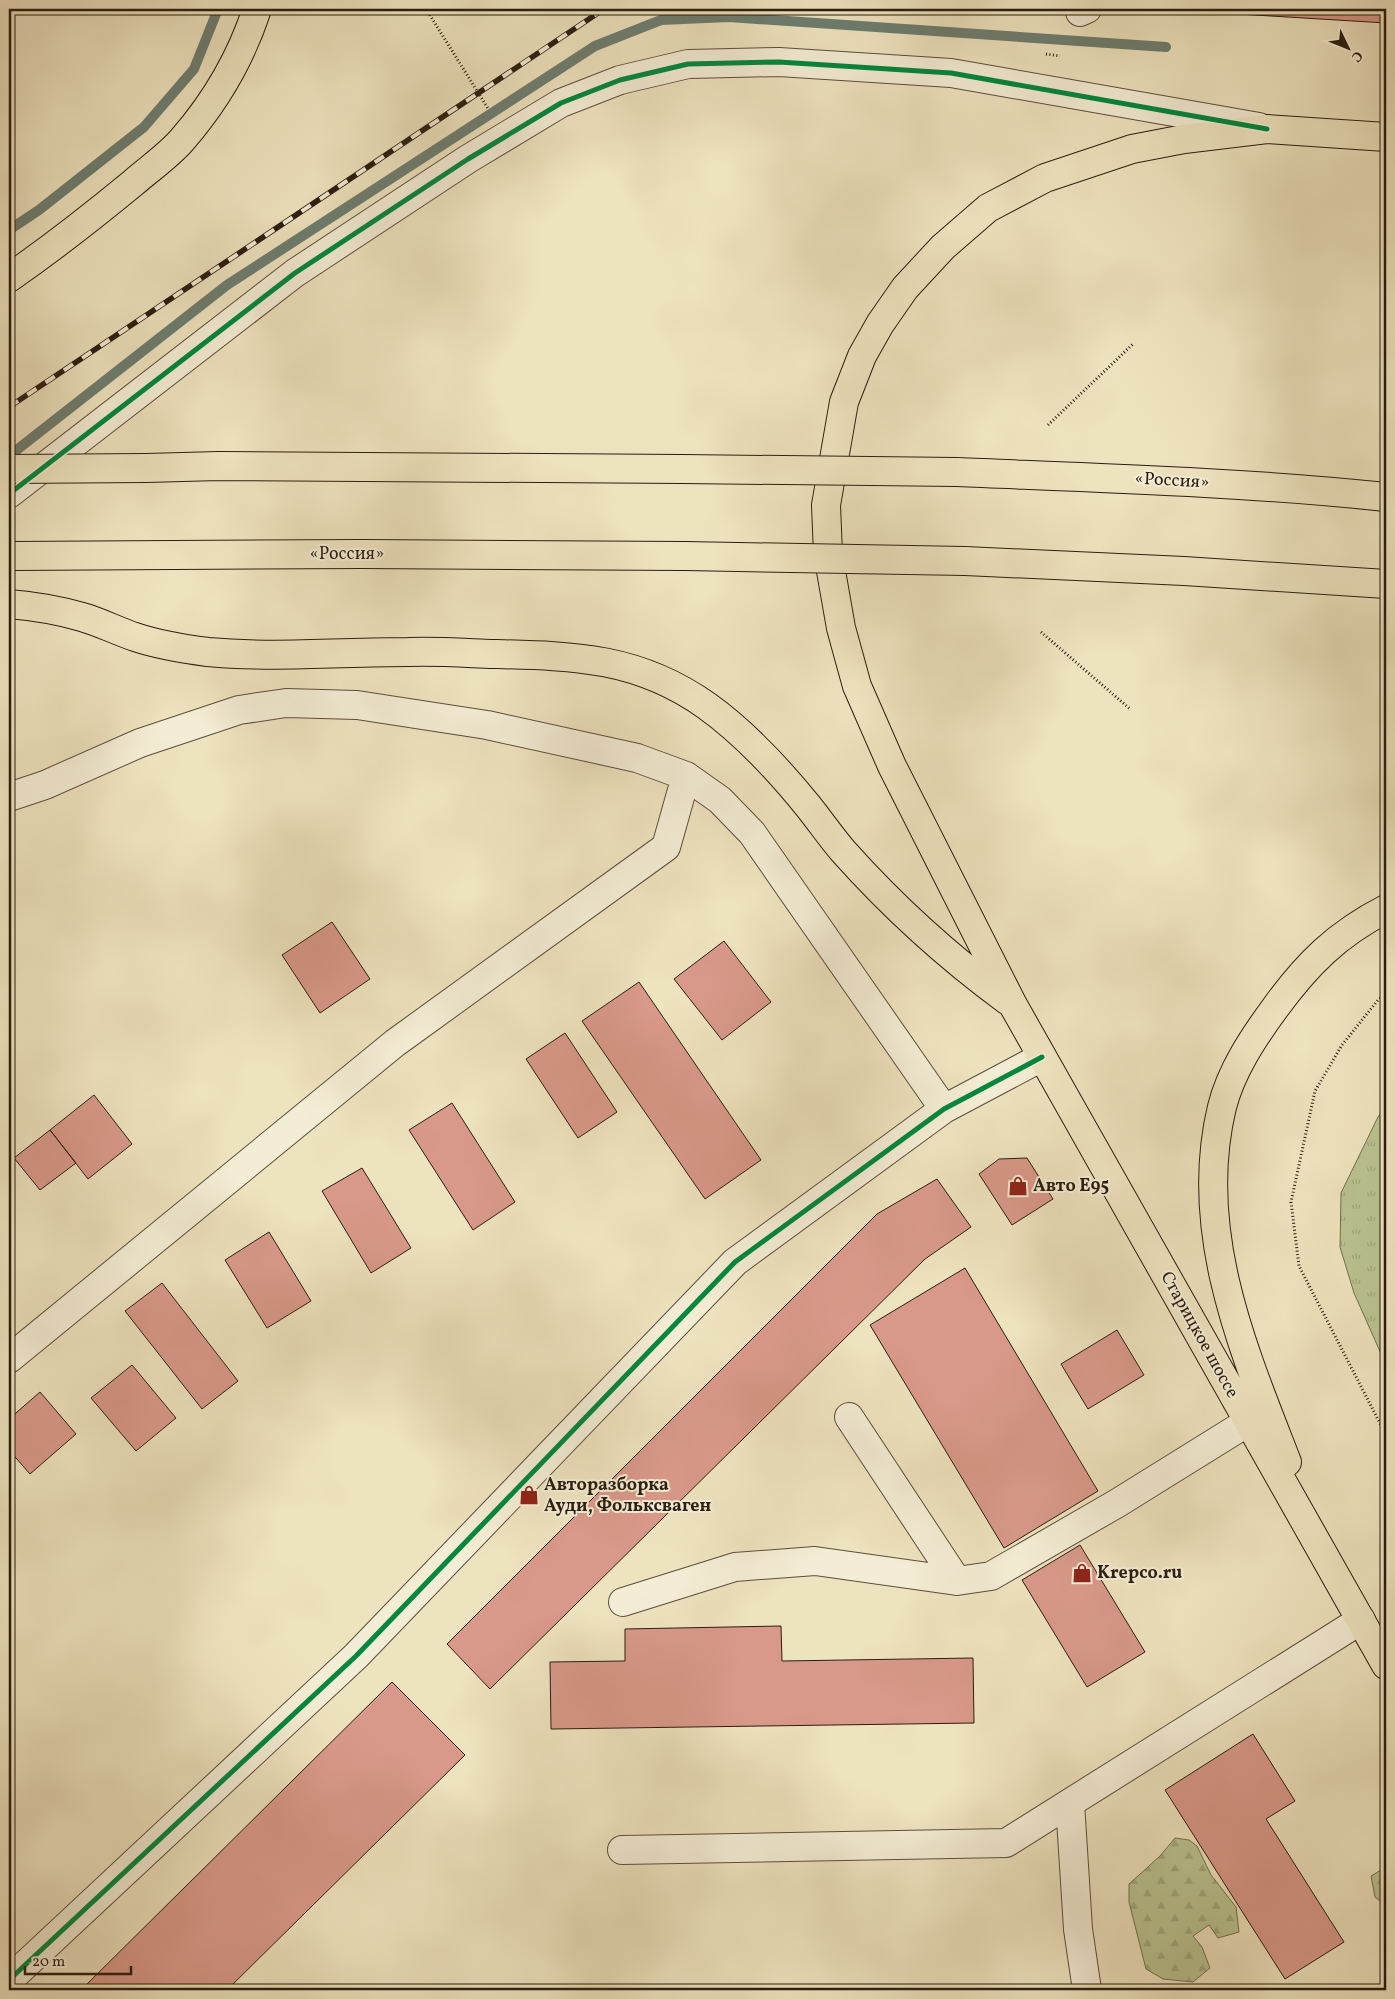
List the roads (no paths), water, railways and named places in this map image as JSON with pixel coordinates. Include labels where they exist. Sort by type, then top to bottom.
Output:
[{"type":"main road","points":[[9,278],[100,210],[181,142],[222,87],[237,60],[257,9]]},
{"type":"main road","name":"Старицкое шоссе","points":[[1386,137],[1267,129],[1184,139],[1132,149],[1045,178],[988,208],[943,247],[905,288],[866,348],[844,402],[826,505],[828,554],[841,628],[857,686],[892,766],[1013,1005],[1386,1665]]},
{"type":"main road","name":"«Россия»","points":[[9,469],[228,466],[957,472],[1185,481],[1312,489],[1386,497]]},
{"type":"main road","name":"«Россия»","points":[[9,556],[362,554],[685,556],[965,561],[1184,571],[1386,584]]},
{"type":"main road","points":[[20,605],[83,617],[136,637],[175,647],[208,652],[260,655],[412,652],[552,656],[616,663],[645,673],[672,684],[706,705],[760,751],[878,889],[963,968],[1013,1005]]},
{"type":"main road","points":[[1322,1552],[1250,1368],[1231,1311],[1220,1261],[1216,1223],[1215,1146],[1222,1106],[1234,1075],[1254,1036],[1310,962],[1338,938],[1386,908]]},
{"type":"street","points":[[9,494],[295,273],[468,159],[553,108],[620,80],[688,64],[761,62],[951,73],[1267,129]]},
{"type":"street","points":[[9,797],[45,785],[140,743],[181,729],[239,710],[286,703],[357,705],[487,726],[637,758],[686,776],[720,800],[752,833],[944,1110]]},
{"type":"street","points":[[9,1359],[395,1043],[666,847],[686,776]]},
{"type":"street","points":[[9,1980],[356,1656],[735,1262],[891,1146],[944,1110],[1042,1057]]},
{"type":"street","points":[[849,1417],[957,1581]]},
{"type":"street","points":[[623,1602],[735,1567],[815,1561],[957,1581],[991,1576],[1116,1504],[1248,1422]]},
{"type":"street","points":[[622,1850],[1006,1843],[1361,1620]]},
{"type":"street","points":[[1070,1803],[1078,1929],[1087,1990]]},
{"type":"waterway","points":[[9,230],[39,210],[144,127],[194,69],[218,9]]},
{"type":"waterway","points":[[9,456],[227,285],[595,46],[661,20],[729,17],[1166,47]]},
{"type":"railway","points":[[9,407],[604,9]]},
{"type":"place","name":"Авто E95","points":[[1018,1186]]},
{"type":"place","name":"Авторазборка Ауди, Фольксваген","points":[[529,1495]]},
{"type":"place","name":"Krepco.ru","points":[[1082,1573]]}]
